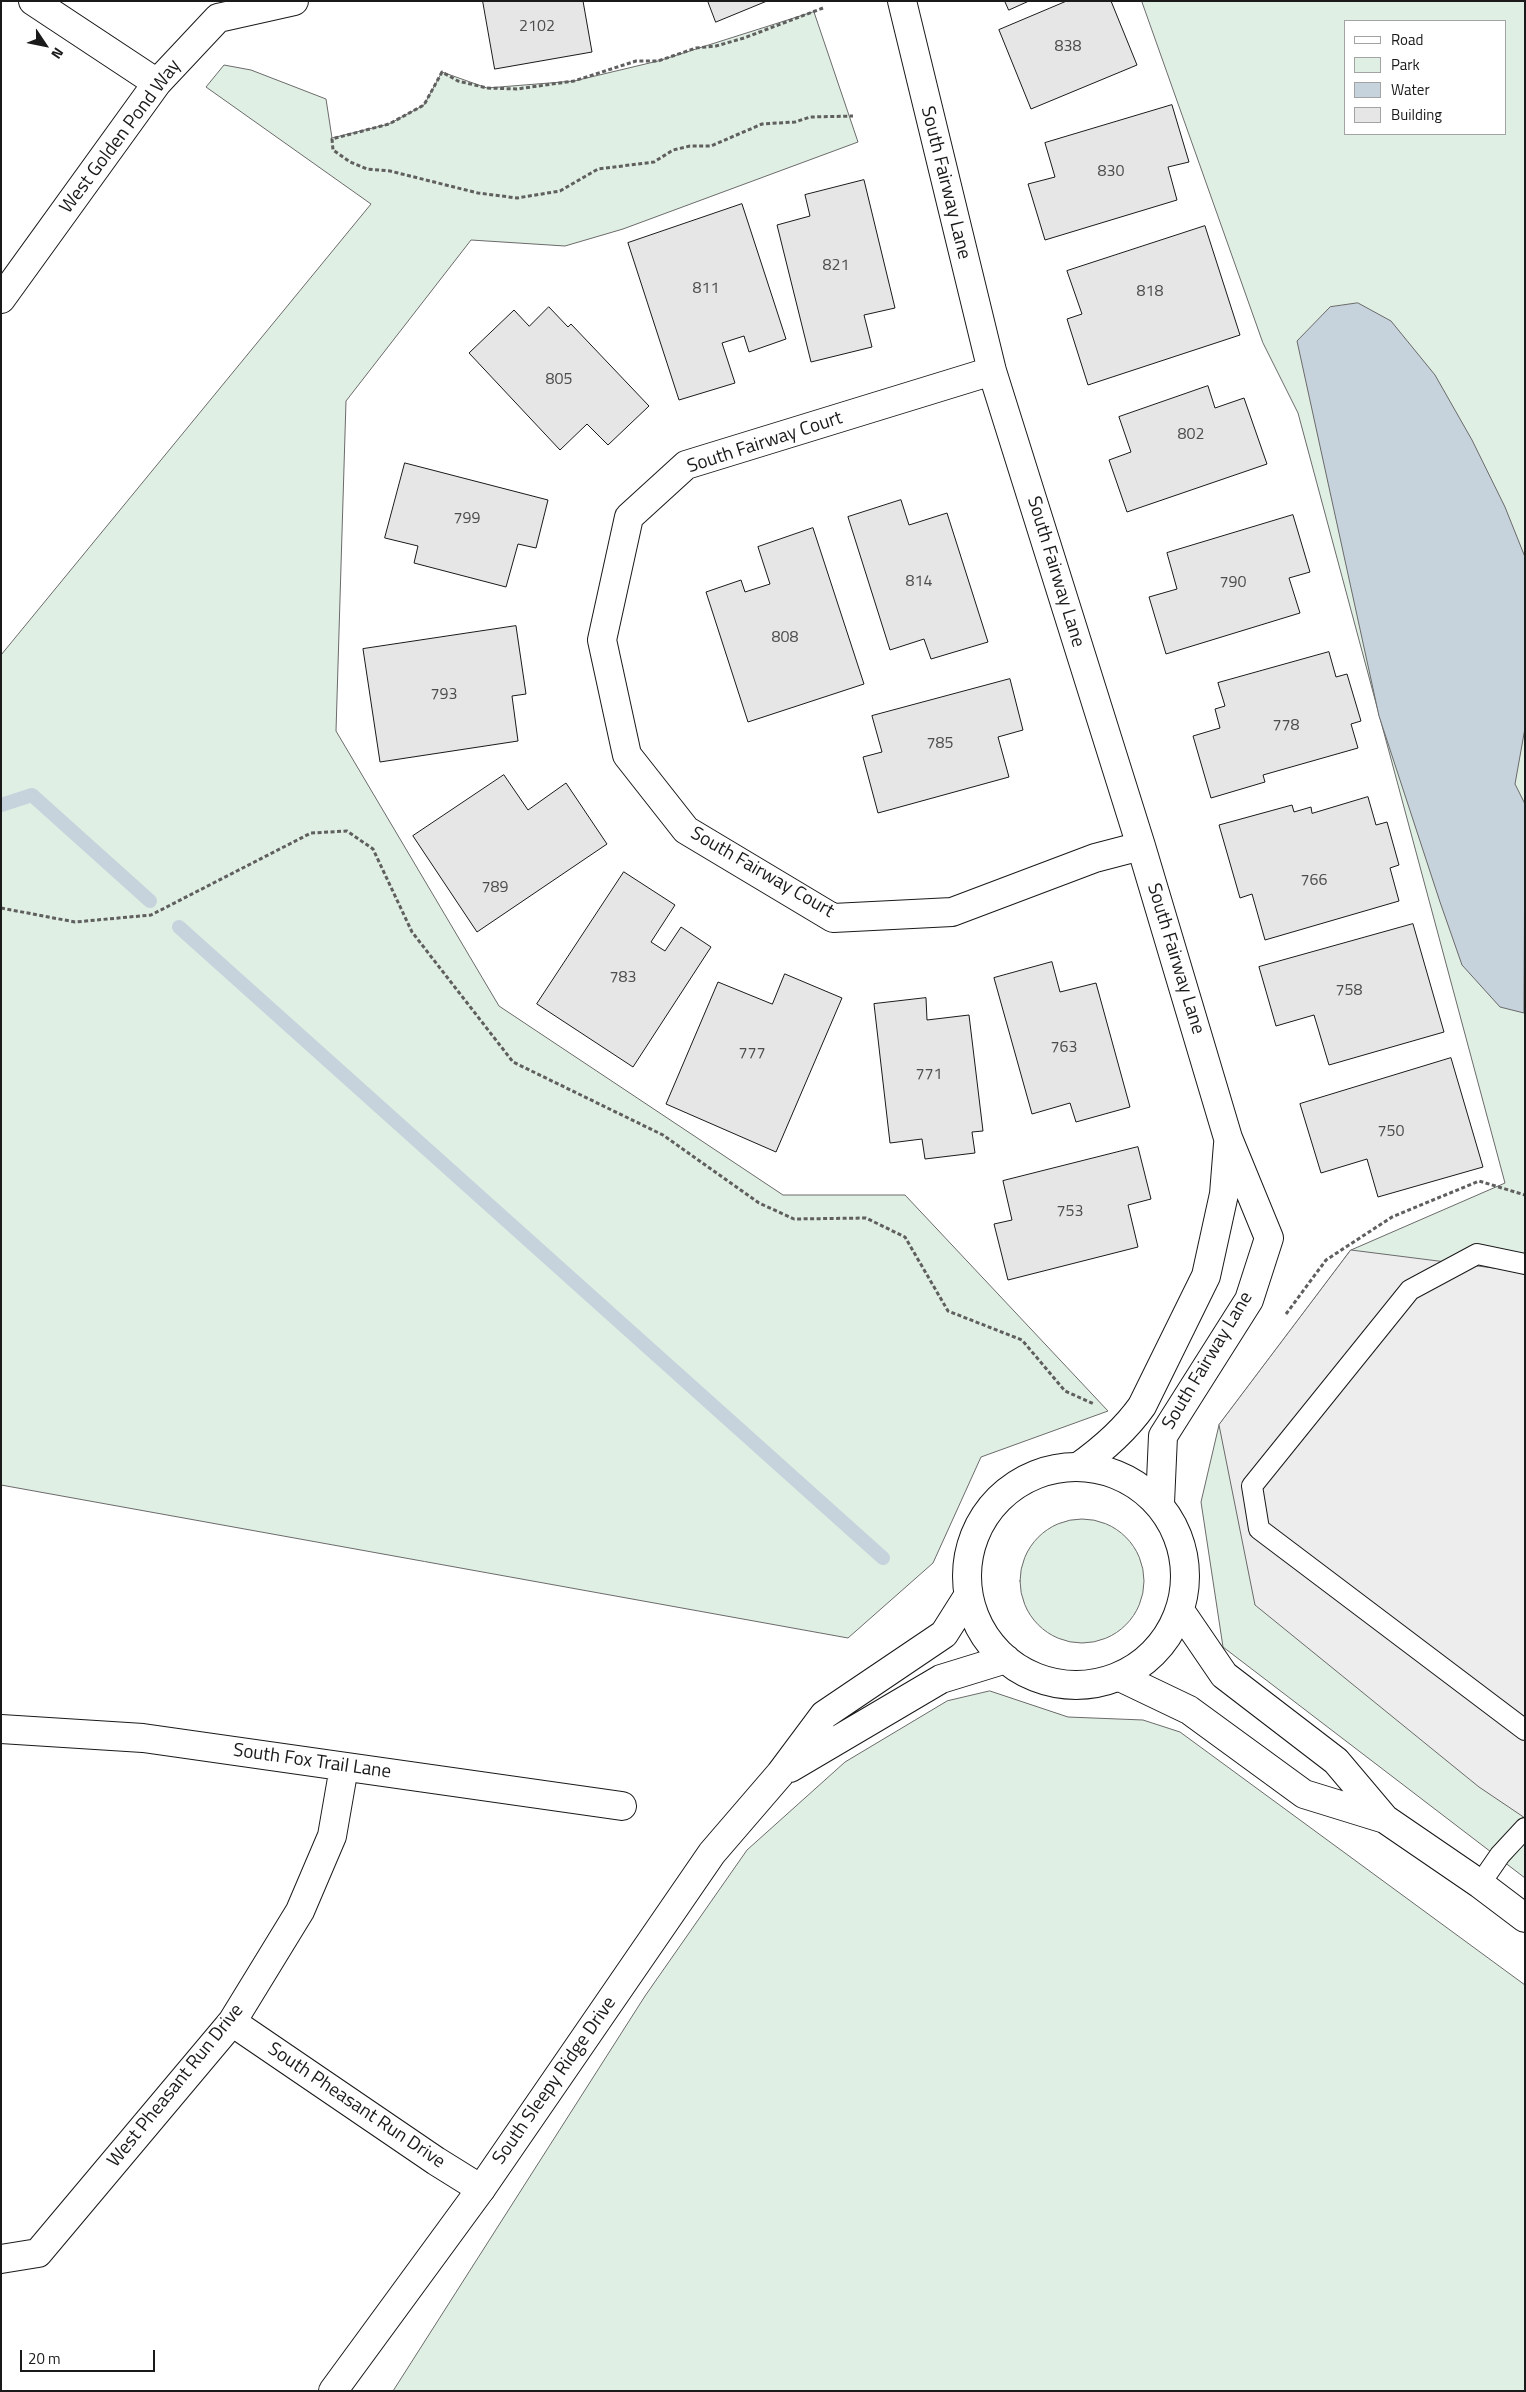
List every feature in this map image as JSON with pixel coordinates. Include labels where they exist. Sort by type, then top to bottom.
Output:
[{"type":"street","points":[[33,1],[157,83]]},
{"type":"street","name":"West Golden Pond Way","points":[[1,299],[157,83],[218,18],[294,1]]},
{"type":"street","name":"South Fairway Lane","points":[[902,1],[992,371],[1141,846],[1228,1138],[1269,1238],[1250,1300],[1162,1436],[1160,1504]]},
{"type":"street","name":"South Fairway Court","points":[[992,371],[686,465],[629,517],[602,640],[627,755],[686,830],[833,918],[952,912],[1095,858],[1141,846]]},
{"type":"street","name":"South Fairway Lane","points":[[1078,1467],[1096,1454],[1131,1421],[1142,1406],[1206,1276],[1224,1194],[1228,1138]]},
{"type":"street","points":[[1066,1466],[1104,1469],[1160,1504],[1180,1537],[1186,1574],[1181,1612],[1162,1646],[1120,1677],[1082,1686],[1045,1682],[1010,1664],[978,1625],[968,1596],[968,1558],[981,1521],[998,1499],[1029,1476],[1066,1466]]},
{"type":"street","name":"South Sleepy Ridge Drive","points":[[333,2391],[481,2188],[712,1853],[780,1774],[824,1715],[944,1634],[968,1596]]},
{"type":"street","points":[[1181,1612],[1224,1675],[1336,1761],[1385,1819],[1480,1884],[1525,1918]]},
{"type":"street","name":"South Sleepy Ridge Drive","points":[[780,1774],[941,1679],[1006,1659]]},
{"type":"street","points":[[1120,1677],[1189,1710],[1304,1794],[1385,1819]]},
{"type":"street","name":"South Fox Trail Lane","points":[[1,1729],[143,1738],[622,1806]]},
{"type":"street","name":"West Pheasant Run Drive","points":[[1,2259],[38,2254],[232,2022],[300,1911],[332,1836],[344,1767]]},
{"type":"street","name":"South Pheasant Run Drive","points":[[232,2022],[436,2161],[481,2188]]},
{"type":"lane","points":[[1525,1264],[1476,1254],[1410,1290],[1252,1486],[1259,1529],[1525,1730]]},
{"type":"lane","points":[[1480,1884],[1500,1855],[1525,1828]]},
{"type":"path","points":[[823,8],[744,38],[716,46],[696,48],[658,62],[636,62],[574,81],[517,89],[487,88],[458,81],[442,72],[424,105],[389,124],[332,138],[333,150],[350,162],[368,169],[390,171],[478,193],[517,198],[560,191],[598,169],[654,162],[673,150],[690,146],[711,146],[762,124],[795,122],[810,118],[853,116]]},
{"type":"path","points":[[1,908],[75,922],[151,915],[311,833],[346,831],[373,849],[412,932],[513,1062],[663,1135],[759,1203],[785,1215],[794,1219],[866,1218],[905,1237],[948,1311],[1022,1340],[1065,1391],[1131,1421]]},
{"type":"path","points":[[1286,1315],[1326,1260],[1392,1217],[1479,1181],[1525,1195]]},
{"type":"green space","points":[[1142,1],[1525,1],[1525,1878],[1223,1647],[1201,1502],[1219,1425],[1351,1250],[1505,1183],[1298,413],[1263,343]]},
{"type":"green space","points":[[814,12],[858,142],[623,229],[565,246],[471,240],[346,401],[336,731],[499,1006],[783,1195],[905,1195],[1108,1411],[981,1457],[933,1563],[848,1638],[1,1485],[1,655],[371,204],[206,87],[224,65],[251,70],[326,99],[332,138],[389,124],[424,105],[442,72],[487,88],[574,81],[658,61]]},
{"type":"green space","points":[[1082,1519],[1106,1524],[1126,1537],[1139,1557],[1144,1581],[1139,1605],[1126,1625],[1106,1638],[1082,1643],[1058,1638],[1038,1625],[1025,1605],[1020,1581],[1025,1557],[1038,1537],[1058,1524]]},
{"type":"green space","points":[[990,1691],[1068,1717],[1143,1720],[1180,1732],[1525,1985],[1525,2391],[393,2391],[645,1996],[747,1850],[845,1762],[947,1701]]},
{"type":"shaded area","points":[[1351,1250],[1525,1272],[1525,1818],[1479,1787],[1255,1605],[1219,1425]]},
{"type":"water","points":[[1358,303],[1391,321],[1435,375],[1472,440],[1505,507],[1525,557],[1525,728],[1515,784],[1525,804],[1524,1013],[1500,1007],[1462,965],[1379,716],[1297,341],[1330,307]]},
{"type":"building","points":[[483,1],[583,1],[592,52],[495,69]]},
{"type":"building","points":[[708,1],[767,1],[716,22]]},
{"type":"building","points":[[1005,1],[1029,1],[1009,10]]},
{"type":"building","points":[[1067,1],[1111,1],[1137,65],[1031,109],[999,30]]},
{"type":"building","points":[[1172,105],[1189,162],[1168,167],[1177,200],[1045,240],[1028,184],[1055,177],[1045,143]]},
{"type":"building","points":[[864,180],[895,308],[864,315],[872,347],[811,362],[777,225],[810,216],[805,195]]},
{"type":"building","points":[[742,204],[786,339],[749,352],[744,336],[722,343],[735,383],[679,400],[628,243]]},
{"type":"building","points":[[1205,226],[1240,335],[1088,385],[1067,319],[1082,314],[1067,271]]},
{"type":"building","points":[[549,307],[568,327],[571,324],[649,406],[608,445],[587,424],[560,450],[469,353],[514,310],[529,326]]},
{"type":"building","points":[[1208,386],[1215,408],[1244,398],[1267,464],[1127,512],[1109,460],[1131,452],[1119,417]]},
{"type":"building","points":[[405,463],[548,500],[536,548],[518,544],[506,587],[414,563],[418,546],[385,538]]},
{"type":"building","points":[[901,500],[909,525],[947,513],[988,642],[931,659],[924,639],[890,650],[848,517]]},
{"type":"building","points":[[1293,515],[1310,572],[1289,578],[1300,613],[1166,654],[1149,597],[1177,589],[1167,553]]},
{"type":"building","points":[[813,528],[864,684],[748,722],[706,592],[741,580],[745,592],[770,584],[758,547]]},
{"type":"building","points":[[516,626],[526,694],[512,696],[518,741],[380,762],[363,649]]},
{"type":"building","points":[[1329,652],[1336,677],[1347,674],[1361,721],[1351,724],[1358,748],[1263,775],[1265,782],[1211,798],[1193,736],[1220,728],[1215,709],[1225,706],[1218,683]]},
{"type":"building","points":[[1010,679],[1023,730],[998,737],[1009,777],[878,813],[863,757],[882,752],[872,716]]},
{"type":"building","points":[[504,775],[528,810],[566,783],[607,844],[477,932],[413,836]]},
{"type":"building","points":[[1368,797],[1376,825],[1387,822],[1399,865],[1390,868],[1399,901],[1265,940],[1252,894],[1240,898],[1219,825],[1292,805],[1294,812],[1311,807],[1312,813]]},
{"type":"building","points":[[624,872],[675,905],[651,942],[665,951],[681,927],[711,947],[633,1067],[537,1004]]},
{"type":"building","points":[[1413,924],[1444,1032],[1329,1065],[1314,1015],[1276,1026],[1259,967]]},
{"type":"building","points":[[1052,962],[1060,992],[1096,983],[1130,1107],[1076,1122],[1070,1103],[1032,1114],[994,978]]},
{"type":"building","points":[[785,974],[842,998],[776,1152],[666,1104],[718,982],[772,1004]]},
{"type":"building","points":[[926,998],[927,1020],[969,1015],[983,1131],[972,1132],[975,1153],[925,1159],[922,1139],[890,1143],[874,1004]]},
{"type":"building","points":[[1451,1058],[1483,1167],[1378,1197],[1367,1159],[1321,1173],[1300,1104]]},
{"type":"building","points":[[1138,1147],[1151,1199],[1128,1205],[1138,1247],[1008,1280],[994,1224],[1012,1220],[1003,1181]]},
{"type":"waterway","points":[[1,805],[32,795],[150,901]]},
{"type":"waterway","points":[[179,927],[883,1558]]}]
